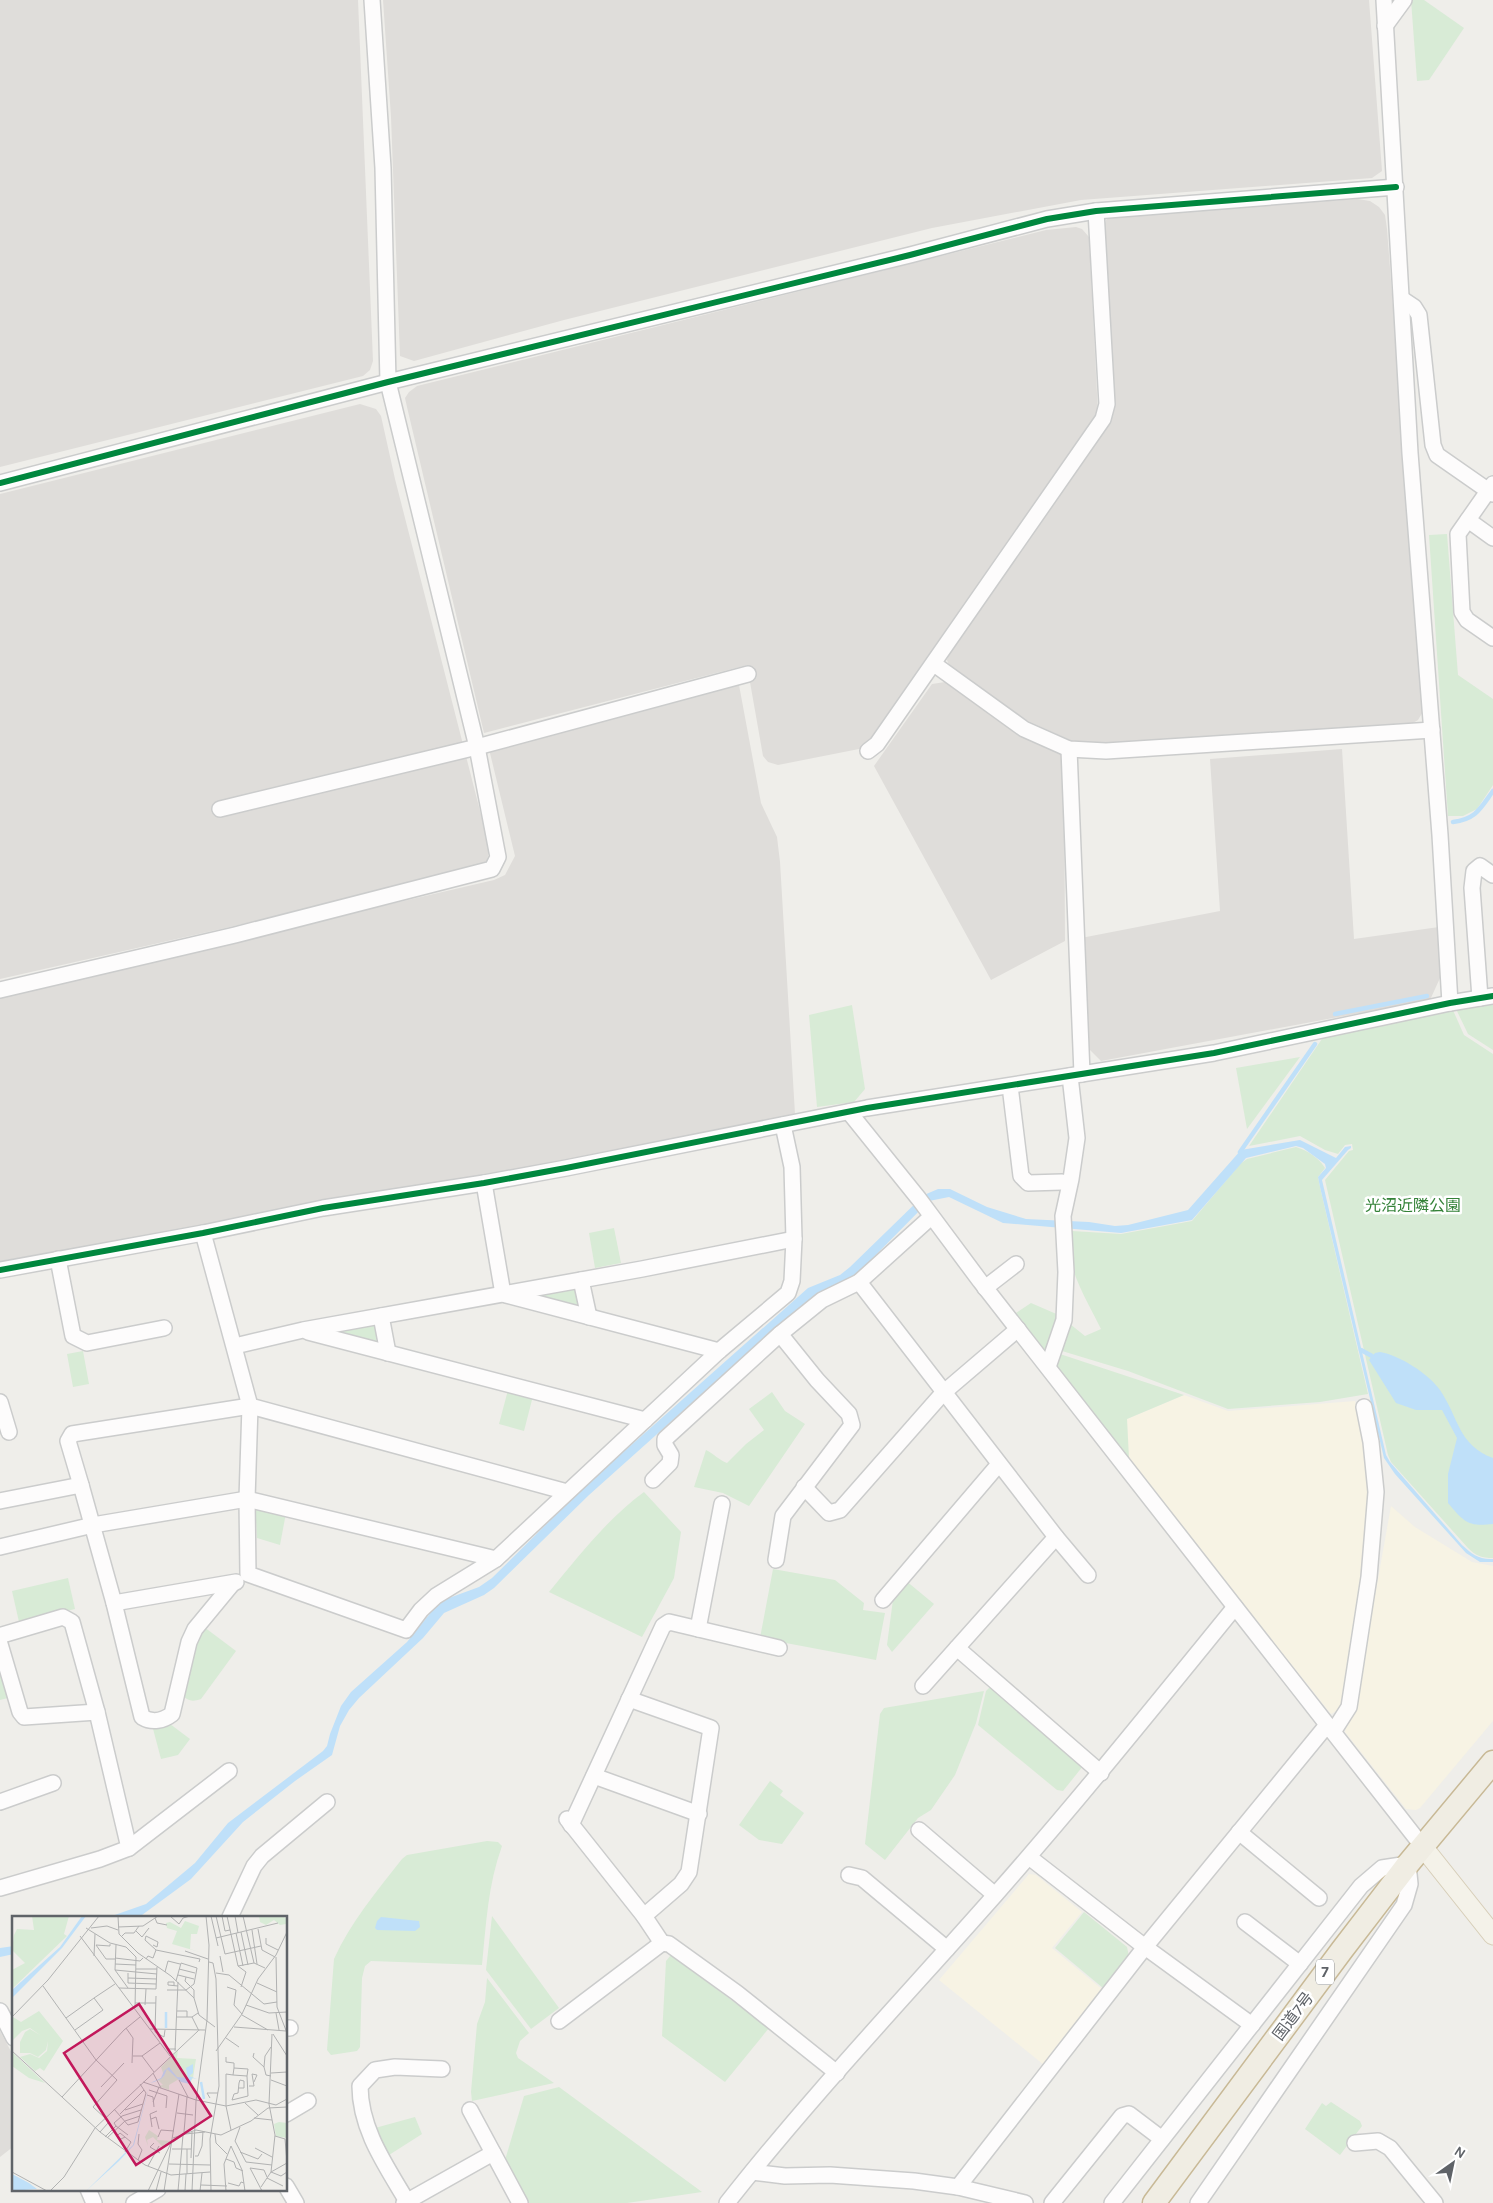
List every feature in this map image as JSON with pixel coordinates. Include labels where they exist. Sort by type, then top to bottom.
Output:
[{"type":"highway","name":"国道7号","points":[[1159,2196],[1408,1864],[1493,1762]]},
{"type":"main road","points":[[1423,1847],[1493,1935]]},
{"type":"street","points":[[0,990],[235,935],[492,869],[498,857],[477,747],[388,382],[383,168],[372,0]]},
{"type":"street","points":[[1384,0],[1410,453],[1432,730],[1450,1003]]},
{"type":"street","points":[[1385,26],[1404,0]]},
{"type":"street","points":[[0,483],[388,382],[910,255],[1047,218],[1096,211],[1396,187]]},
{"type":"street","points":[[868,751],[878,744],[1103,419],[1107,404],[1096,211]]},
{"type":"street","points":[[1402,299],[1414,307],[1419,315],[1432,445],[1437,455],[1491,490],[1458,534],[1462,612],[1467,620],[1493,638]]},
{"type":"street","points":[[1468,520],[1493,538]]},
{"type":"street","points":[[934,664],[1024,729],[1069,749],[1106,751],[1432,730]]},
{"type":"street","points":[[220,809],[477,747],[748,674]]},
{"type":"street","points":[[1048,1367],[1064,1320],[1066,1272],[1063,1225],[1077,1138],[1069,749]]},
{"type":"street","points":[[0,1270],[203,1233],[323,1208],[484,1183],[849,1112],[1214,1053],[1450,1003],[1487,997],[1472,888],[1474,871],[1480,866],[1493,876]]},
{"type":"street","points":[[1010,1086],[1020,1176],[1028,1183],[1062,1182]]},
{"type":"street","points":[[849,1112],[1423,1847]]},
{"type":"street","points":[[248,1574],[406,1630],[421,1610],[436,1596],[496,1559],[719,1352],[788,1293],[792,1280],[794,1239],[792,1167],[784,1125]]},
{"type":"street","points":[[484,1183],[502,1294]]},
{"type":"street","points":[[653,1480],[670,1463],[671,1455],[665,1445],[665,1439],[780,1334],[822,1300],[859,1282],[926,1209]]},
{"type":"street","points":[[203,1233],[250,1406],[247,1499],[248,1574]]},
{"type":"street","points":[[235,1346],[302,1330],[581,1280],[794,1239]]},
{"type":"street","points":[[58,1259],[73,1336],[86,1343],[164,1328]]},
{"type":"street","points":[[985,1288],[1016,1264]]},
{"type":"street","points":[[581,1280],[589,1317]]},
{"type":"street","points":[[859,1282],[943,1393],[1088,1575]]},
{"type":"street","points":[[502,1294],[719,1352]]},
{"type":"street","points":[[381,1316],[388,1353]]},
{"type":"street","points":[[804,1487],[829,1512],[840,1510],[943,1393],[1018,1329]]},
{"type":"street","points":[[302,1330],[645,1420]]},
{"type":"street","points":[[776,1560],[783,1516],[852,1425],[849,1414],[817,1380],[780,1334]]},
{"type":"street","points":[[0,1402],[9,1432]]},
{"type":"street","points":[[248,1574],[233,1583],[195,1629],[189,1642],[172,1714],[166,1719],[150,1721],[142,1717],[114,1603],[68,1441],[72,1434],[250,1406],[567,1492]]},
{"type":"street","points":[[958,2187],[1145,1947],[1239,1832],[1349,1707],[1369,1577],[1376,1492],[1371,1442],[1364,1407]]},
{"type":"street","points":[[883,1600],[999,1464]]},
{"type":"street","points":[[0,1501],[80,1485]]},
{"type":"street","points":[[0,1547],[93,1526],[247,1499],[496,1559]]},
{"type":"street","points":[[698,1629],[722,1504]]},
{"type":"street","points":[[923,1686],[1056,1537]]},
{"type":"street","points":[[114,1603],[233,1583]]},
{"type":"street","points":[[727,2203],[837,2073],[1029,1857],[1101,1772],[1235,1607]]},
{"type":"street","points":[[0,1639],[2,1635],[64,1617],[72,1622],[97,1712],[129,1848]]},
{"type":"street","points":[[662,1943],[644,1916],[569,1822],[594,1776],[663,1626],[669,1622],[779,1648]]},
{"type":"street","points":[[0,1644],[20,1712],[24,1716],[97,1712]]},
{"type":"street","points":[[957,1648],[1101,1772]]},
{"type":"street","points":[[629,1699],[711,1728],[689,1872],[681,1884],[644,1916]]},
{"type":"street","points":[[0,1888],[100,1859],[129,1848],[229,1771]]},
{"type":"street","points":[[594,1776],[699,1814]]},
{"type":"street","points":[[0,1802],[53,1782]]},
{"type":"street","points":[[230,1916],[254,1866],[262,1856],[327,1802]]},
{"type":"street","points":[[919,1830],[995,1895]]},
{"type":"street","points":[[1239,1832],[1319,1898]]},
{"type":"street","points":[[1029,1857],[1145,1947],[1252,2025]]},
{"type":"street","points":[[1112,2203],[1360,1886],[1372,1874],[1382,1868],[1408,1864],[1410,1884],[1404,1905],[1198,2203]]},
{"type":"street","points":[[849,1875],[862,1878],[947,1949]]},
{"type":"street","points":[[1245,1922],[1300,1964]]},
{"type":"street","points":[[558,2021],[662,1943],[669,1944],[737,1993],[837,2073]]},
{"type":"street","points":[[0,2012],[12,2034]]},
{"type":"street","points":[[442,2069],[395,2067],[375,2070],[360,2086],[360,2105],[370,2136],[406,2202],[493,2153]]},
{"type":"street","points":[[288,2113],[308,2101]]},
{"type":"street","points":[[470,2110],[520,2203]]},
{"type":"street","points":[[1052,2203],[1122,2116],[1129,2114],[1162,2138]]},
{"type":"street","points":[[1355,2143],[1378,2141],[1390,2148],[1435,2203]]},
{"type":"street","points":[[752,2172],[785,2176],[830,2174],[869,2176],[958,2187],[1025,2203]]},
{"type":"street","points":[[288,2189],[296,2203]]},
{"type":"street","points":[[88,2190],[94,2203]]},
{"type":"street","points":[[134,2203],[156,2190]]},
{"type":"shaded area","points":[[0,0],[358,0],[373,361],[370,370],[363,376],[0,467]]},
{"type":"shaded area","points":[[383,0],[1369,0],[1382,171],[1372,178],[1081,200],[932,228],[564,320],[414,361],[400,356],[391,117]]},
{"type":"shaded area","points":[[1358,199],[1370,201],[1379,207],[1385,215],[1387,229],[1424,710],[1418,720],[1413,723],[1129,746],[1102,746],[1070,740],[1024,719],[951,670],[947,660],[949,652],[1108,425],[1113,413],[1103,230],[1106,220],[1114,215]]},
{"type":"shaded area","points":[[1076,227],[1082,229],[1089,237],[1098,413],[875,739],[864,748],[778,765],[768,762],[763,756],[747,665],[484,733],[405,398],[409,392],[417,386],[1046,230]]},
{"type":"shaded area","points":[[360,404],[376,409],[381,416],[395,479],[489,846],[487,865],[344,901],[0,979],[0,494]]},
{"type":"shaded area","points":[[945,682],[1014,729],[1047,748],[1059,751],[1064,757],[1065,941],[991,980],[874,766],[932,684]]},
{"type":"shaded area","points":[[739,685],[761,803],[777,837],[795,1114],[457,1181],[0,1261],[0,995],[494,880],[505,875],[515,856],[489,749]]},
{"type":"shaded area","points":[[1342,749],[1354,939],[1439,927],[1440,978],[1430,1000],[1101,1061],[1085,1045],[1081,938],[1220,911],[1210,759]]},
{"type":"shaded area","points":[[1184,1395],[1228,1411],[1355,1401],[1366,1459],[1370,1493],[1368,1540],[1341,1708],[1331,1714],[1128,1460],[1127,1419]]},
{"type":"shaded area","points":[[1391,1506],[1415,1527],[1472,1562],[1493,1566],[1493,1721],[1420,1808],[1416,1810],[1406,1809],[1345,1732],[1376,1590]]},
{"type":"shaded area","points":[[1029,1874],[1036,1875],[1082,1912],[1052,1948],[1103,1990],[1044,2065],[939,1980]]},
{"type":"shaded area","points":[[0,2031],[12,2053],[12,2148],[0,2157]]},
{"type":"green space","points":[[1411,0],[1424,0],[1464,28],[1429,80],[1417,81]]},
{"type":"green space","points":[[1447,534],[1458,675],[1493,699],[1493,785],[1477,809],[1463,816],[1448,816],[1429,535]]},
{"type":"green space","points":[[1493,1003],[1493,1050],[1468,1034],[1456,1009]]},
{"type":"green space","points":[[852,1005],[865,1089],[854,1102],[817,1107],[809,1015]]},
{"type":"green space","name":"光沼近隣公園","points":[[1452,1008],[1464,1035],[1493,1054],[1493,1558],[1479,1556],[1468,1548],[1391,1462],[1388,1455],[1325,1180],[1349,1151],[1353,1150],[1352,1144],[1345,1145],[1338,1154],[1325,1150],[1300,1136],[1249,1146],[1326,1033]]},
{"type":"green space","points":[[1300,1057],[1247,1129],[1236,1068]]},
{"type":"green space","points":[[1296,1147],[1313,1155],[1325,1168],[1318,1177],[1368,1394],[1320,1402],[1228,1409],[1128,1371],[1062,1351],[1070,1324],[1085,1336],[1101,1329],[1083,1294],[1072,1266],[1069,1241],[1072,1231],[1121,1234],[1192,1221],[1240,1164],[1247,1159]]},
{"type":"green space","points":[[614,1228],[621,1263],[595,1268],[589,1233]]},
{"type":"green space","points":[[577,1287],[582,1309],[543,1298],[540,1295]]},
{"type":"green space","points":[[1031,1303],[1061,1316],[1046,1352],[1042,1351],[1016,1313]]},
{"type":"green space","points":[[375,1325],[378,1343],[337,1334],[338,1331]]},
{"type":"green space","points":[[83,1351],[89,1384],[73,1387],[67,1354]]},
{"type":"green space","points":[[1060,1354],[1184,1395],[1127,1419],[1129,1458],[1055,1364]]},
{"type":"green space","points":[[508,1390],[533,1396],[524,1431],[499,1424]]},
{"type":"green space","points":[[772,1392],[785,1411],[805,1424],[749,1506],[723,1493],[694,1487],[706,1450],[727,1463],[746,1444],[764,1430],[749,1409]]},
{"type":"green space","points":[[644,1492],[681,1532],[674,1578],[642,1637],[549,1592],[605,1526]]},
{"type":"green space","points":[[255,1504],[286,1513],[280,1545],[257,1538]]},
{"type":"green space","points":[[773,1569],[835,1580],[864,1603],[863,1610],[885,1613],[876,1660],[760,1638]]},
{"type":"green space","points":[[68,1578],[75,1609],[19,1622],[12,1591]]},
{"type":"green space","points":[[905,1580],[934,1604],[892,1652],[887,1645],[894,1592]]},
{"type":"green space","points":[[204,1627],[236,1651],[201,1699],[190,1700],[182,1695],[196,1637]]},
{"type":"green space","points":[[0,1669],[8,1698],[0,1700]]},
{"type":"green space","points":[[990,1687],[1083,1766],[1063,1791],[1057,1790],[978,1725],[986,1691]]},
{"type":"green space","points":[[984,1691],[976,1723],[955,1775],[931,1810],[918,1818],[885,1860],[865,1844],[880,1714],[884,1708]]},
{"type":"green space","points":[[170,1724],[190,1739],[178,1755],[161,1759],[152,1725]]},
{"type":"green space","points":[[770,1781],[783,1791],[780,1795],[804,1813],[782,1844],[759,1840],[739,1825]]},
{"type":"green space","points":[[487,1841],[498,1842],[502,1846],[491,1890],[482,1965],[371,1961],[365,1966],[362,1978],[360,2047],[357,2051],[331,2055],[327,2050],[334,1959],[340,1946],[365,1908],[407,1855]]},
{"type":"green space","points":[[1084,1912],[1127,1947],[1129,1956],[1103,1988],[1055,1948]]},
{"type":"green space","points":[[492,1916],[559,2008],[531,2029],[486,1970]]},
{"type":"green space","points":[[671,1955],[769,2028],[725,2082],[662,2036],[666,1961]]},
{"type":"green space","points":[[487,1978],[529,2033],[520,2041],[516,2053],[518,2058],[554,2083],[472,2101],[471,2092],[477,2024],[485,2002]]},
{"type":"green space","points":[[559,2087],[702,2192],[627,2203],[529,2203],[505,2160],[524,2096]]},
{"type":"green space","points":[[1331,2102],[1360,2121],[1362,2126],[1340,2155],[1305,2129],[1322,2103],[1326,2106]]},
{"type":"green space","points":[[415,2117],[422,2134],[389,2155],[375,2128]]},
{"type":"water","points":[[1300,1140],[1336,1158],[1345,1147],[1351,1146],[1322,1180],[1386,1455],[1462,1545],[1476,1556],[1484,1559],[1493,1559],[1493,1562],[1480,1562],[1466,1553],[1395,1474],[1384,1458],[1320,1187],[1318,1177],[1326,1168],[1325,1164],[1303,1148],[1296,1146],[1246,1158],[1192,1220],[1121,1233],[1003,1223],[949,1197],[929,1201],[862,1269],[849,1279],[815,1295],[703,1393],[589,1495],[494,1588],[484,1595],[444,1613],[423,1638],[359,1698],[349,1710],[340,1726],[332,1755],[243,1822],[191,1879],[142,1915],[112,1916],[146,1904],[195,1863],[228,1823],[323,1751],[327,1746],[341,1706],[351,1692],[407,1642],[436,1606],[449,1598],[479,1587],[492,1578],[583,1488],[808,1288],[840,1275],[850,1267],[924,1195],[938,1189],[950,1189],[987,1207],[1026,1219],[1089,1222],[1115,1226],[1128,1225],[1188,1210],[1241,1150]]},
{"type":"water","points":[[1380,1352],[1404,1361],[1429,1378],[1440,1390],[1466,1438],[1481,1452],[1493,1458],[1493,1524],[1478,1525],[1467,1522],[1448,1503],[1448,1474],[1457,1438],[1442,1410],[1416,1410],[1396,1403],[1369,1360],[1375,1353]]},
{"type":"water","points":[[381,1917],[419,1921],[420,1927],[415,1931],[377,1930],[375,1928],[377,1921]]},
{"type":"water","points":[[12,1946],[12,1954],[0,1957],[0,1948]]},
{"type":"waterway","points":[[1453,822],[1472,816],[1481,808],[1493,791]]},
{"type":"waterway","points":[[1335,1014],[1427,996]]},
{"type":"waterway","points":[[1240,1152],[1315,1044]]},
{"type":"waterway","points":[[1361,1350],[1372,1356]]},
{"type":"cycle path","points":[[0,483],[388,382],[910,255],[1047,219],[1096,211],[1396,187]]},
{"type":"cycle path","points":[[0,1270],[203,1233],[323,1208],[566,1168],[867,1108],[1214,1053],[1450,1003],[1493,996]]}]
